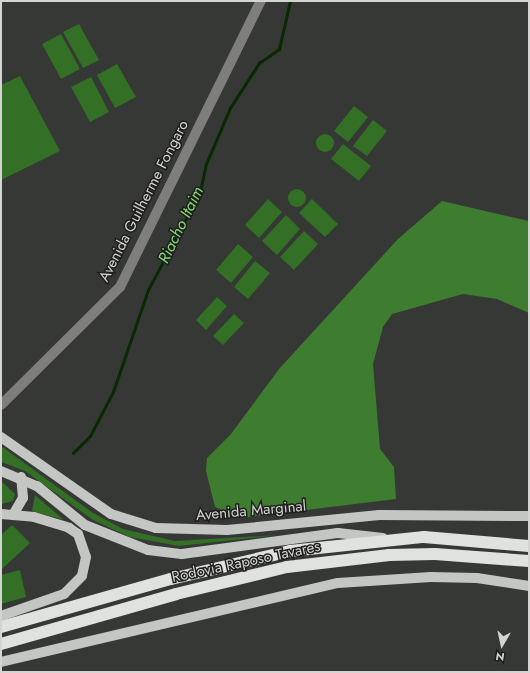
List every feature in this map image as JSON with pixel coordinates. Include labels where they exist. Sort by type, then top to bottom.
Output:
[{"type":"highway","name":"Rodovia Raposo Tavares","points":[[1,627],[257,558],[385,539],[424,537],[529,546]]},
{"type":"highway","name":"Rodovia Raposo Tavares","points":[[1,644],[176,594],[287,567],[389,555],[513,559],[529,562]]},
{"type":"main road","name":"Avenida Marginal","points":[[1,437],[112,514],[156,528],[227,530],[379,515],[529,516]]},
{"type":"main road","name":"Avenida Marginal","points":[[1,471],[21,477],[85,525],[154,551],[182,554],[224,550],[338,533],[385,539]]},
{"type":"main road","points":[[13,515],[23,498],[21,477]]},
{"type":"main road","points":[[1,514],[55,523],[78,534],[84,546],[85,569],[76,585],[64,594],[1,616]]},
{"type":"main road","points":[[1,662],[338,583],[430,577],[477,578],[529,586]]},
{"type":"street","points":[[242,36],[256,1]]},
{"type":"street","name":"Avenida Guilherme Fongaro","points":[[1,405],[120,287],[242,36],[261,1]]},
{"type":"green space","points":[[79,24],[99,60],[83,68],[63,32]]},
{"type":"green space","points":[[61,34],[80,69],[61,79],[42,44]]},
{"type":"green space","points":[[117,64],[136,97],[115,108],[97,75]]},
{"type":"green space","points":[[20,76],[60,151],[1,180],[1,85]]},
{"type":"green space","points":[[91,77],[109,112],[90,122],[71,87]]},
{"type":"green space","points":[[354,106],[368,117],[348,142],[334,131]]},
{"type":"green space","points":[[373,120],[387,131],[367,156],[353,146]]},
{"type":"green space","points":[[325,134],[331,137],[334,143],[331,149],[325,152],[319,149],[316,143],[319,137]]},
{"type":"green space","points":[[343,144],[371,166],[359,181],[331,159]]},
{"type":"green space","points":[[297,189],[303,192],[306,198],[303,204],[297,207],[291,204],[288,198],[291,192]]},
{"type":"green space","points":[[268,199],[282,212],[259,238],[245,225]]},
{"type":"green space","points":[[312,199],[338,224],[325,237],[299,213]]},
{"type":"green space","points":[[442,201],[529,221],[529,313],[497,299],[463,294],[392,314],[383,327],[373,364],[380,449],[394,467],[396,499],[241,518],[215,507],[206,471],[207,458],[231,434],[279,369],[398,239]]},
{"type":"green space","points":[[286,215],[300,229],[277,255],[262,241]]},
{"type":"green space","points":[[304,231],[318,244],[294,270],[280,257]]},
{"type":"green space","points":[[238,244],[253,257],[231,283],[216,270]]},
{"type":"green space","points":[[255,261],[270,273],[248,299],[234,287]]},
{"type":"green space","points":[[217,297],[227,306],[206,330],[196,320]]},
{"type":"green space","points":[[234,314],[244,323],[223,345],[213,336]]},
{"type":"green space","points":[[1,446],[93,513],[123,529],[175,541],[278,535],[179,546],[130,537],[93,520],[25,471],[1,462]]},
{"type":"green space","points":[[1,481],[15,494],[13,501],[1,504]]},
{"type":"green space","points":[[35,495],[64,520],[32,511]]},
{"type":"green space","points":[[12,525],[30,543],[1,570],[1,535]]},
{"type":"green space","points":[[20,570],[26,597],[1,604],[1,575]]},
{"type":"waterway","name":"Riacho Itaim","points":[[73,453],[90,436],[113,392],[148,290],[200,192],[206,164],[230,108],[259,63],[279,49],[290,1]]}]
